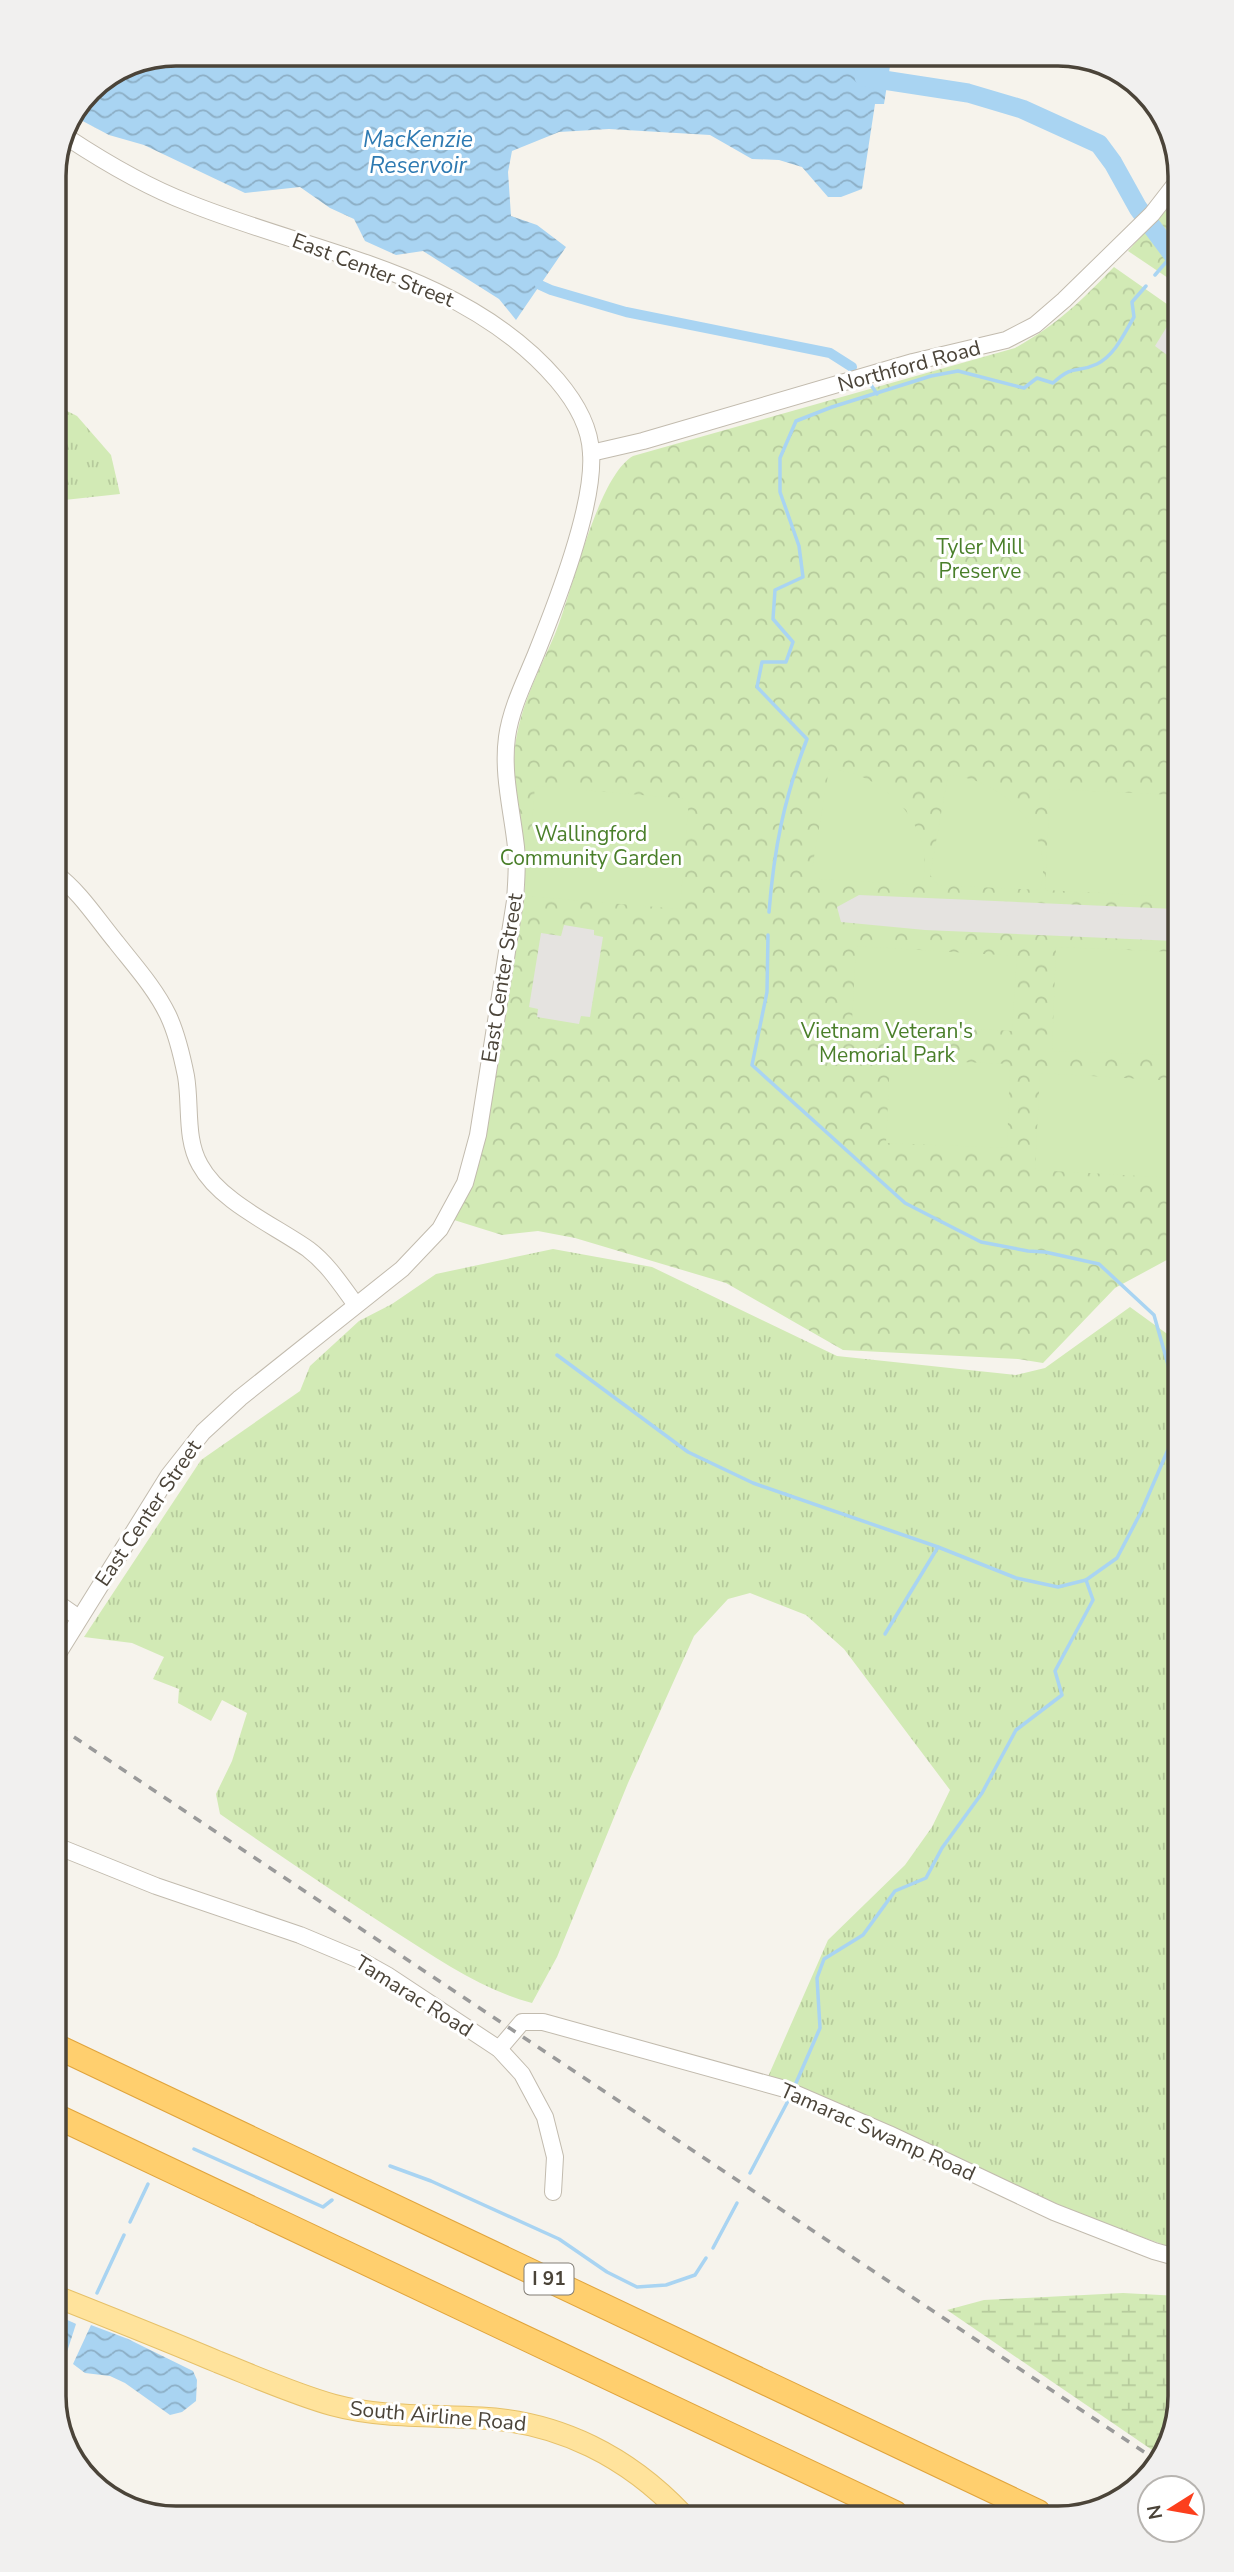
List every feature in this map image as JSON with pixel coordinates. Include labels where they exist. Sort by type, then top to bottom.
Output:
[{"type":"highway","name":"I 91","points":[[67,2051],[1025,2506]]},
{"type":"highway","points":[[67,2121],[882,2506]]},
{"type":"main road","name":"South Airline Road","points":[[67,2300],[265,2381],[330,2404],[389,2414],[503,2419],[561,2432],[602,2450],[626,2465],[673,2506]]},
{"type":"street","name":"East Center Street","points":[[67,1638],[169,1475],[203,1432],[240,1398],[409,1263],[428,1244],[456,1203],[472,1161],[511,927],[517,872],[505,758],[508,736],[515,707],[556,598],[576,535],[588,494],[592,453],[580,414],[561,384],[526,348],[480,313],[403,277],[188,203],[122,171],[73,141]]},
{"type":"street","name":"Northford Road","points":[[592,453],[657,438],[913,362],[1006,340],[1035,325],[1147,219],[1168,193]]},
{"type":"street","points":[[67,882],[154,991],[169,1016],[186,1080],[190,1132],[198,1164],[215,1187],[318,1258],[356,1306]]},
{"type":"street","points":[[67,1610],[79,1618]]},
{"type":"street","name":"Tamarac Road","points":[[67,1850],[156,1886],[300,1935],[354,1957],[387,1975],[499,2049],[530,2086],[545,2117],[555,2157],[553,2192]]},
{"type":"street","name":"Tamarac Swamp Road","points":[[499,2049],[518,2025],[529,2021],[543,2022],[753,2079],[815,2100],[1065,2217],[1168,2254]]},
{"type":"green space","points":[[1168,207],[1168,278],[1128,251]]},
{"type":"green space","name":"Vietnam Veteran's Memorial Park","points":[[1114,267],[1168,305],[1168,1259],[1115,1288],[1043,1363],[1018,1359],[843,1350],[726,1283],[575,1238],[538,1231],[502,1235],[454,1220],[470,1189],[485,1136],[525,887],[523,840],[514,773],[519,726],[528,695],[562,616],[597,511],[620,468],[633,456],[1015,348],[1068,312]]},
{"type":"green space","points":[[67,411],[77,416],[111,455],[120,494],[67,500]]},
{"type":"green space","points":[[829,769],[850,772],[869,780],[902,806],[922,843],[925,863],[922,885],[820,879],[812,869]]},
{"type":"green space","points":[[948,775],[968,778],[988,786],[1006,797],[1021,812],[1033,829],[1041,848],[1043,869],[1040,890],[938,885],[930,875]]},
{"type":"green space","name":"Wallingford Community Garden","points":[[535,786],[689,799],[680,909],[526,896]]},
{"type":"green space","points":[[1050,789],[1168,795],[1168,897],[1045,890]]},
{"type":"green space","points":[[856,946],[1017,956],[1012,1031],[852,1021]]},
{"type":"green space","points":[[1056,947],[1168,952],[1168,1055],[1052,1051]]},
{"type":"green space","points":[[890,1059],[1010,1064],[1007,1148],[886,1143]]},
{"type":"green space","points":[[1040,1073],[1168,1081],[1168,1178],[1035,1170]]},
{"type":"green space","points":[[553,1249],[652,1267],[837,1356],[1016,1375],[1045,1368],[1130,1307],[1168,1335],[1168,2246],[1099,2222],[767,2079],[828,1940],[905,1865],[932,1827],[950,1790],[844,1649],[806,1615],[750,1593],[728,1599],[694,1636],[628,1783],[557,1957],[532,2003],[478,1982],[444,1963],[220,1814],[216,1794],[232,1761],[247,1713],[222,1700],[211,1721],[178,1703],[179,1689],[153,1679],[164,1657],[132,1643],[84,1637],[201,1460],[300,1391],[310,1366],[359,1321],[392,1304],[436,1274]]},
{"type":"green space","points":[[1123,2293],[1168,2295],[1167,2410],[1153,2450],[947,2310],[984,2300]]},
{"type":"shaded area","points":[[1168,325],[1168,354],[1155,346]]},
{"type":"shaded area","points":[[859,895],[1168,909],[1168,941],[925,930],[841,922],[837,907]]},
{"type":"shaded area","points":[[564,925],[594,930],[594,935],[603,937],[590,1017],[581,1016],[579,1024],[537,1017],[538,1009],[529,1007],[541,933],[561,936]]},
{"type":"water","name":"MacKenzie Reservoir","points":[[177,66],[890,67],[884,104],[875,104],[862,189],[841,197],[828,197],[802,167],[779,160],[752,159],[710,135],[609,129],[559,132],[512,151],[508,172],[511,216],[537,225],[566,247],[516,320],[499,299],[423,251],[396,255],[365,241],[354,219],[330,208],[300,187],[245,193],[144,145],[109,135],[82,121],[104,94],[141,72]]},
{"type":"water","points":[[67,2320],[76,2324],[67,2352]]},
{"type":"water","points":[[91,2325],[128,2339],[193,2371],[197,2380],[196,2401],[182,2412],[170,2415],[125,2383],[110,2376],[85,2373],[73,2364]]},
{"type":"waterway","points":[[864,77],[968,93],[1022,109],[1099,144],[1138,208],[1168,248]]},
{"type":"waterway","points":[[1155,275],[1168,260]]},
{"type":"waterway","points":[[540,285],[626,312],[830,353],[852,367]]},
{"type":"waterway","points":[[769,912],[781,824],[807,739],[757,687],[762,662],[786,662],[793,642],[773,619],[775,590],[803,577],[799,546],[780,492],[780,458],[796,421],[931,376],[958,371],[1024,388],[1037,378],[1053,383],[1066,373],[1090,367],[1109,355],[1134,317],[1132,302],[1146,286]]},
{"type":"waterway","points":[[871,385],[877,394]]},
{"type":"waterway","points":[[768,935],[767,992],[752,1065],[905,1203],[981,1242],[1099,1264],[1154,1315],[1168,1365]]},
{"type":"waterway","points":[[557,1355],[688,1452],[753,1483],[938,1547],[1016,1578],[1058,1587],[1086,1580]]},
{"type":"waterway","points":[[796,2083],[820,2028],[817,1978],[824,1959],[863,1935],[895,1891],[926,1878],[942,1848],[982,1793],[1016,1730],[1062,1695],[1055,1671],[1093,1600],[1086,1580],[1117,1558],[1142,1510],[1168,1450]]},
{"type":"waterway","points":[[885,1634],[938,1547]]},
{"type":"waterway","points":[[750,2173],[789,2099]]},
{"type":"waterway","points":[[194,2149],[323,2207],[332,2200]]},
{"type":"waterway","points":[[390,2166],[431,2181],[559,2239],[607,2272],[637,2287],[666,2285],[695,2275],[706,2258]]},
{"type":"waterway","points":[[130,2222],[148,2184]]},
{"type":"waterway","points":[[713,2248],[737,2203]]},
{"type":"waterway","points":[[97,2293],[124,2235]]},
{"type":"railway","points":[[67,1732],[1150,2456]]},
{"type":"park label","name":"Tyler Mill Preserve","points":[[980,559]]}]
